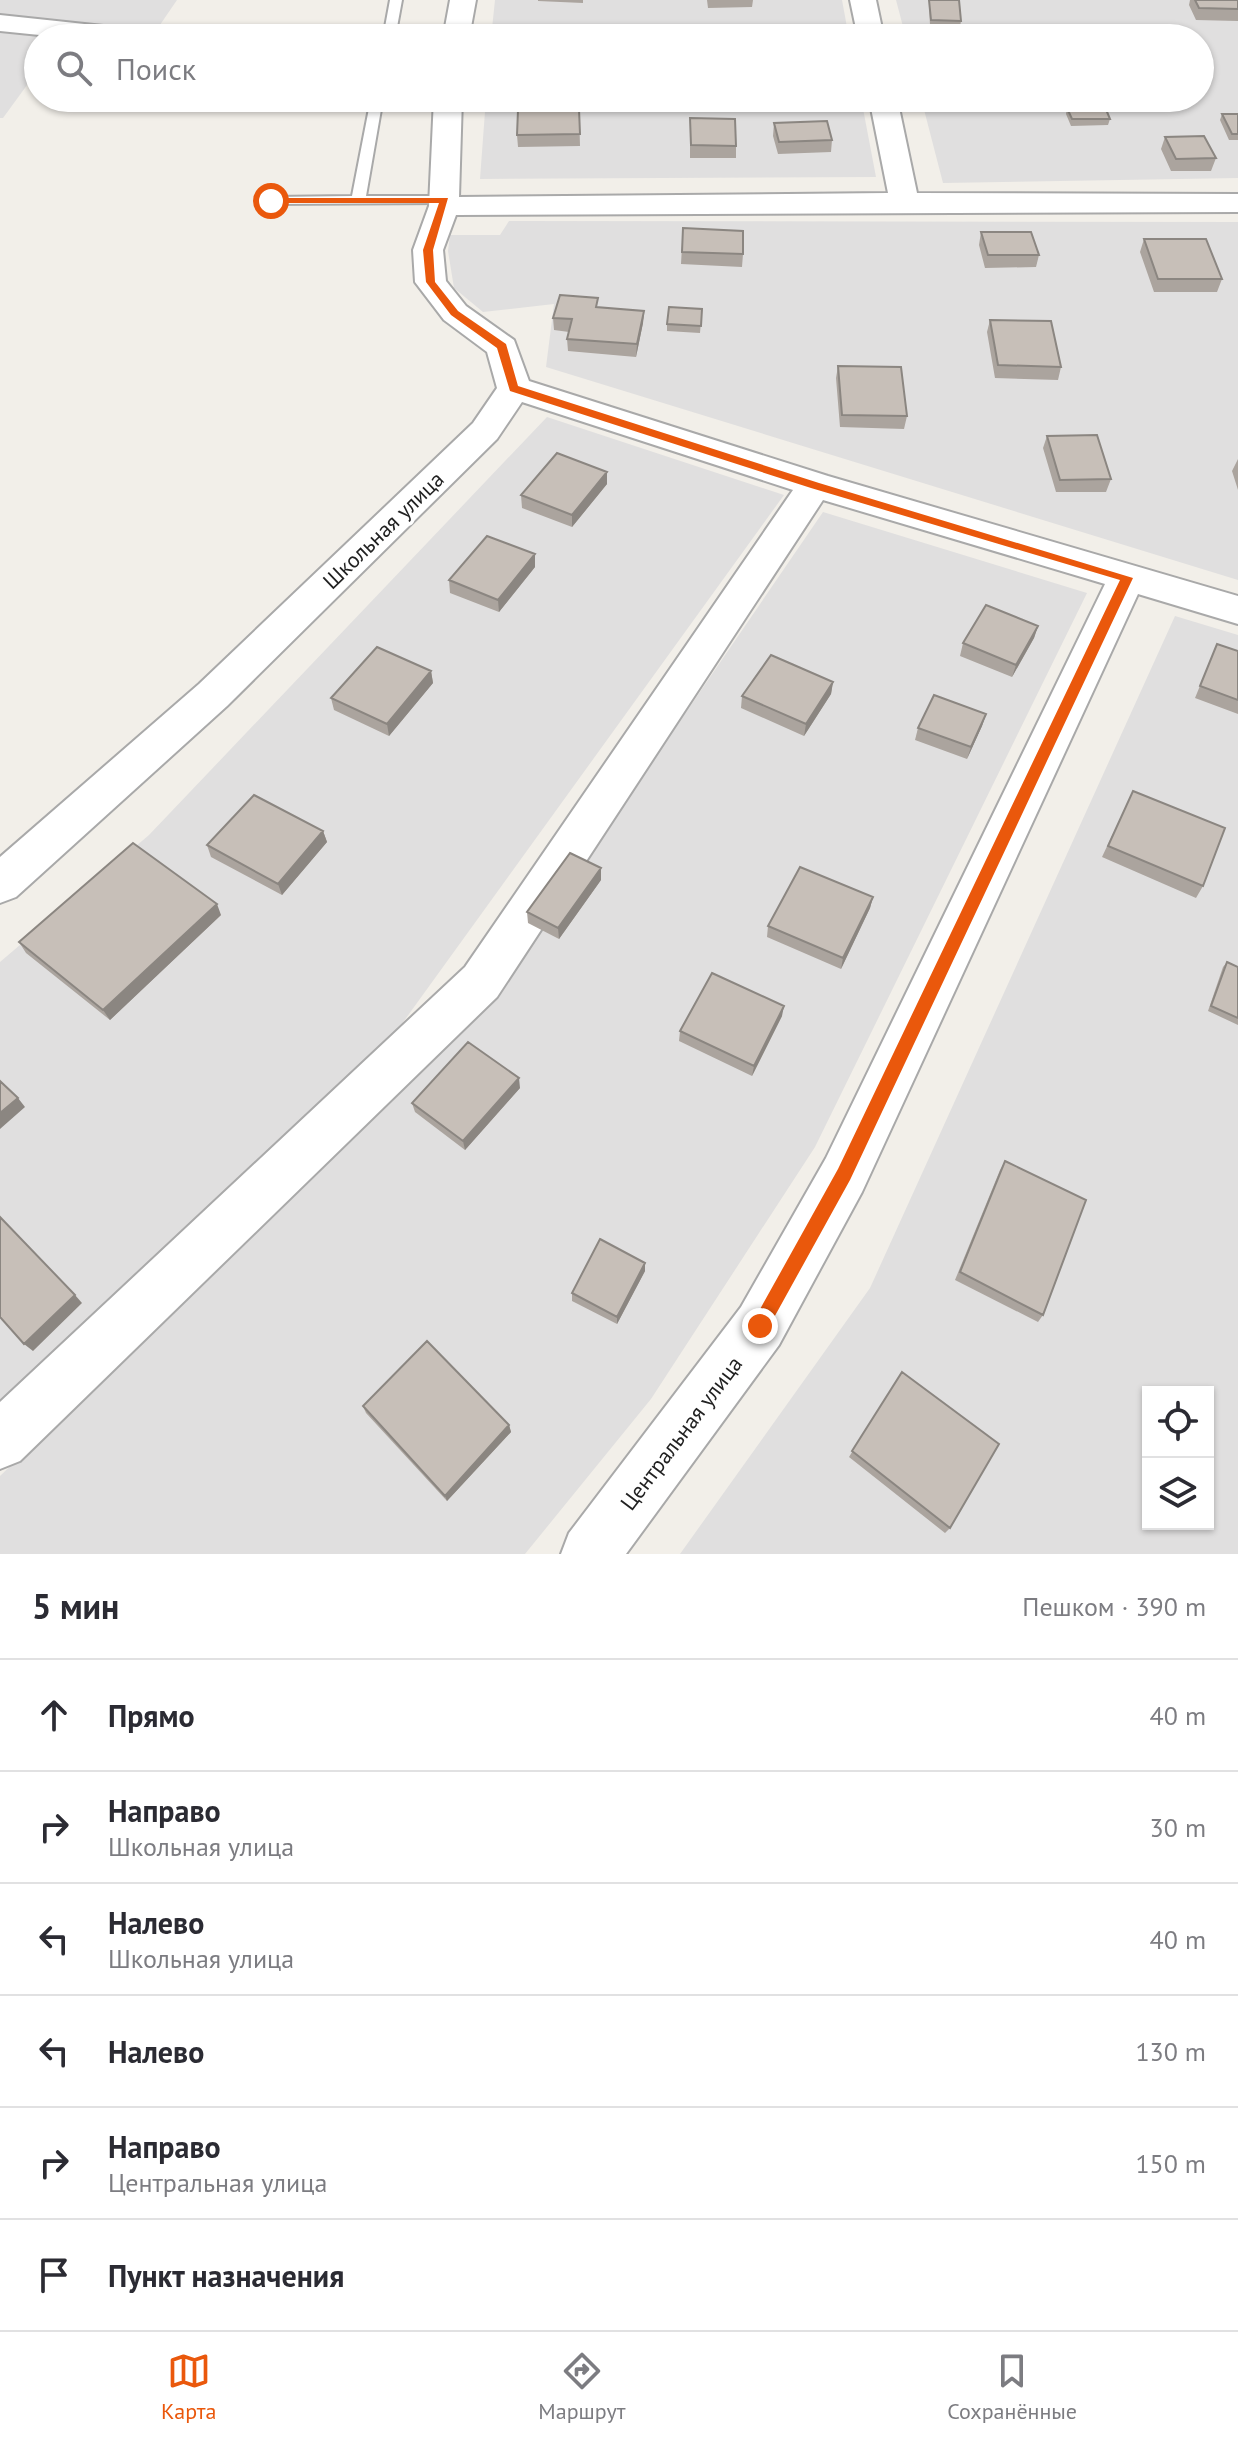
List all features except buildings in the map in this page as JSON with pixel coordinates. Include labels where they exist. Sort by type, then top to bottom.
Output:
[{"type":"street","points":[[459,24],[463,0]]},
{"type":"street","points":[[863,0],[868,24]]},
{"type":"street","points":[[0,23],[24,26]]},
{"type":"street","points":[[447,112],[444,203],[428,250],[431,282],[455,313],[502,347],[514,388],[815,485],[1238,610]]},
{"type":"street","points":[[886,112],[904,202]]},
{"type":"street","points":[[444,203],[1238,203]]},
{"type":"street","name":"Школьная улица","points":[[0,884],[213,695],[485,431],[514,388]]},
{"type":"street","points":[[0,1441],[481,982],[815,485]]},
{"type":"street","name":"Центральная улица","points":[[590,1554],[760,1326],[844,1175],[1127,578]]},
{"type":"lane","points":[[392,24],[396,0]]},
{"type":"lane","points":[[358,200],[374,112]]},
{"type":"lane","points":[[271,201],[444,203]]},
{"type":"shaded area","points":[[0,0],[177,0],[161,24],[24,24],[24,89],[0,118]]},
{"type":"shaded area","points":[[495,0],[842,0],[846,24],[492,24]]},
{"type":"shaded area","points":[[896,0],[1238,0],[1238,178],[943,183],[925,112],[1214,112],[1214,24],[902,24]]},
{"type":"shaded area","points":[[485,112],[864,112],[876,177],[480,179]]},
{"type":"shaded area","points":[[509,221],[1238,222],[1238,580],[546,367],[554,304],[483,312],[454,288],[448,251],[450,235],[500,235]]},
{"type":"shaded area","points":[[547,417],[784,495],[396,1032],[0,1406],[0,962],[149,835]]},
{"type":"shaded area","points":[[823,512],[1087,593],[815,1147],[651,1399],[525,1554],[0,1554],[0,1476],[478,1016]]},
{"type":"shaded area","points":[[1175,616],[1238,635],[1238,1554],[680,1554],[870,1288]]},
{"type":"route","points":[[271,201],[444,200],[428,250],[431,282],[455,313],[502,347],[514,388],[815,485],[1127,578],[844,1175],[760,1326]]}]
